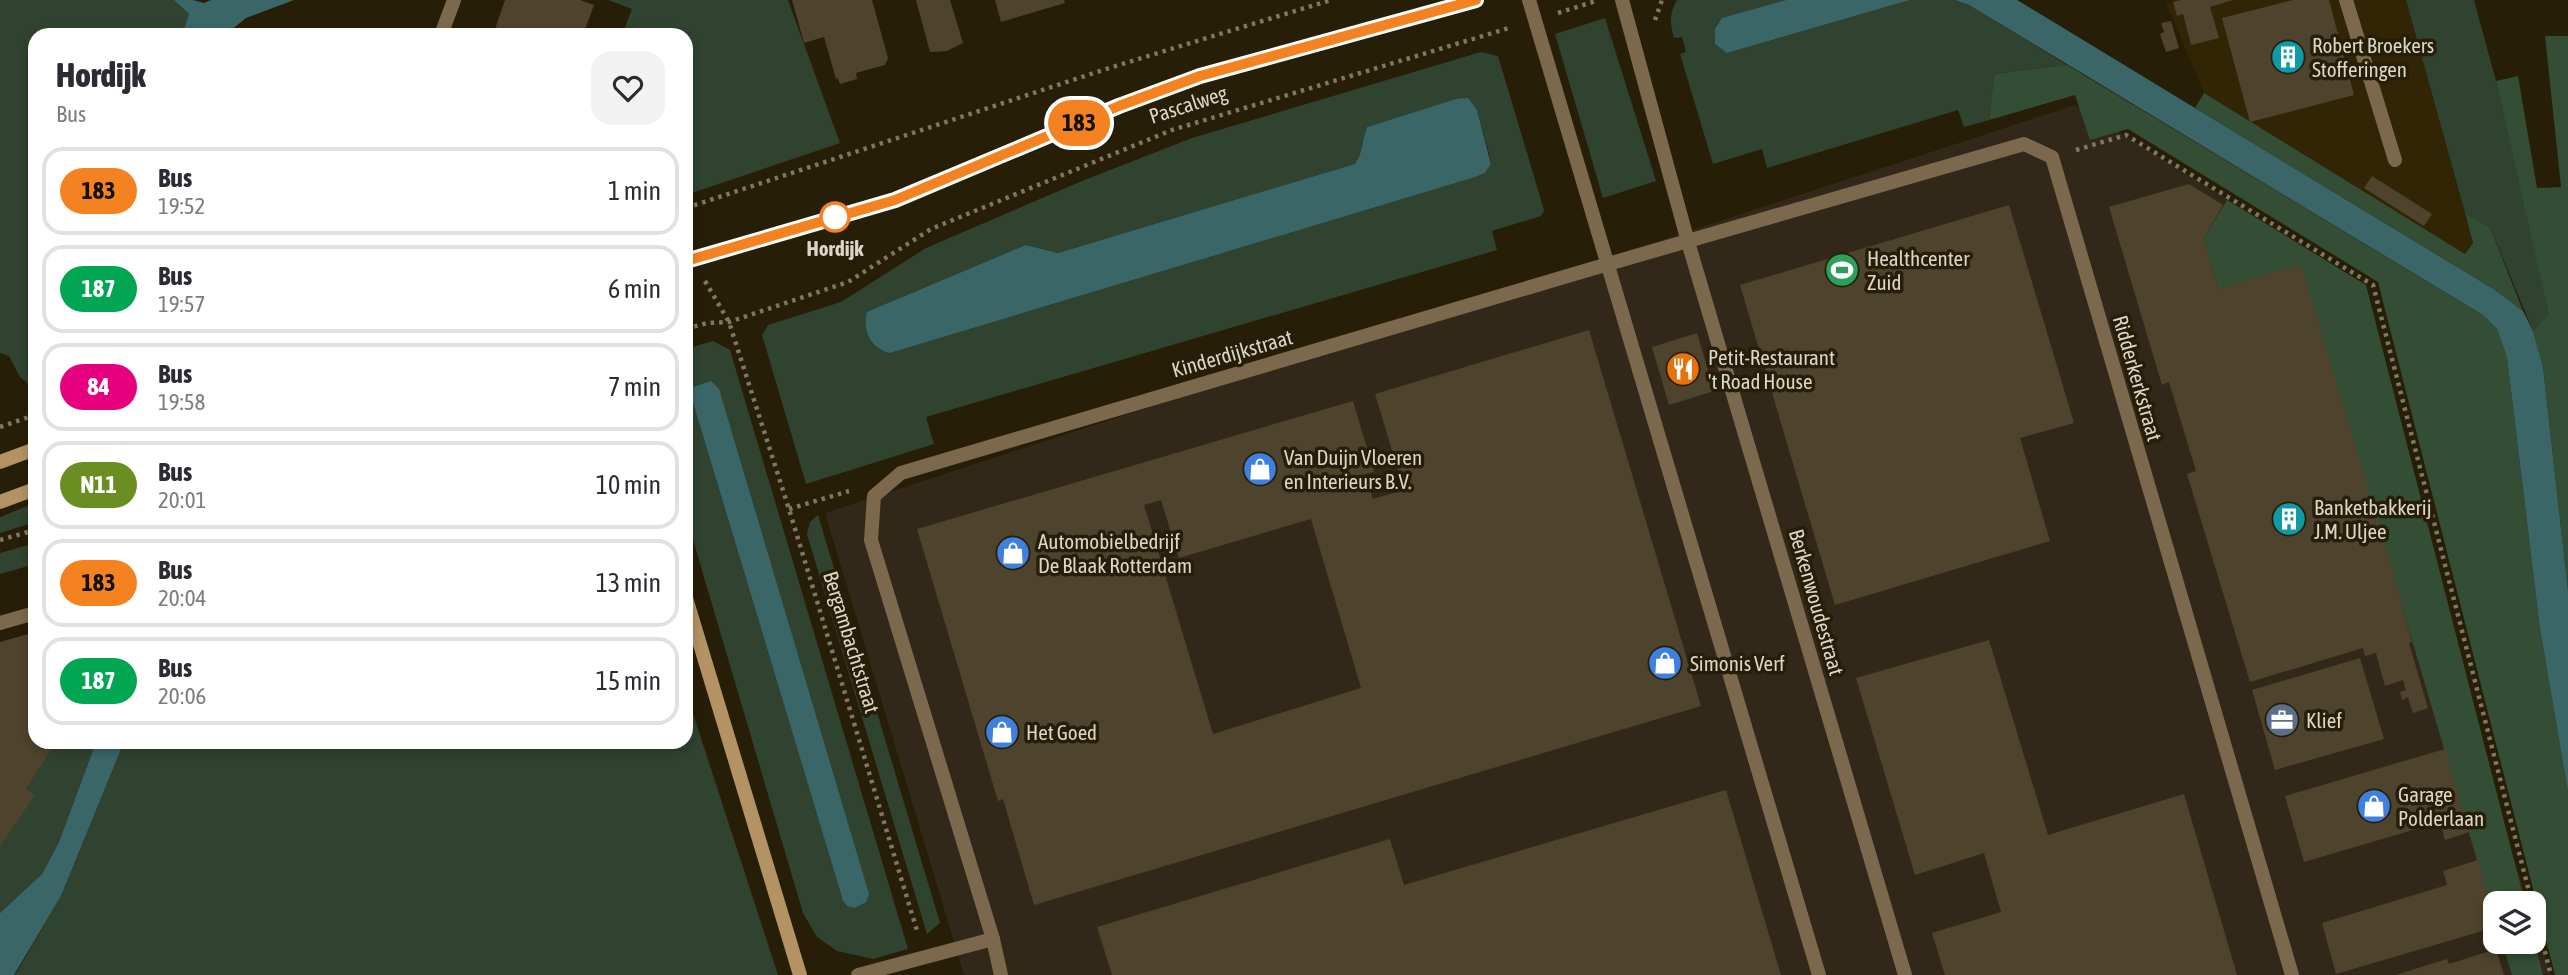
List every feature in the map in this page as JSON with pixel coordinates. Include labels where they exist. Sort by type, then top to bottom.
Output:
[{"type":"street","points":[[444,28],[454,0]]},
{"type":"street","name":"Pascalweg","points":[[693,259],[895,200],[1119,106],[1200,76],[1476,0]]},
{"type":"street","points":[[1529,0],[1819,975]]},
{"type":"street","name":"Berkenwoudestraat","points":[[1622,0],[1688,242],[1905,975]]},
{"type":"street","points":[[2346,0],[2395,160]]},
{"type":"street","points":[[1608,264],[2024,145],[2052,157]]},
{"type":"street","name":"Ridderkerkstraat","points":[[2052,157],[2292,975]]},
{"type":"street","name":"Kinderdijkstraat","points":[[874,496],[901,473],[1608,264]]},
{"type":"street","points":[[0,462],[28,452]]},
{"type":"street","points":[[0,502],[28,492]]},
{"type":"street","points":[[874,496],[871,540],[993,939],[1001,975]]},
{"type":"street","points":[[0,623],[28,615]]},
{"type":"street","points":[[693,621],[800,975]]},
{"type":"street","points":[[859,975],[993,939]]},
{"type":"path","points":[[693,206],[1109,68],[1331,0]]},
{"type":"path","name":"Pascalweg","points":[[693,327],[729,322],[848,282],[931,229],[1172,130],[1601,0]]},
{"type":"path","points":[[2052,157],[2126,135],[2373,285],[2529,891]]},
{"type":"path","name":"Bergambachtstraat","points":[[729,322],[789,509],[925,958]]},
{"type":"path","points":[[0,427],[28,417]]},
{"type":"path","points":[[789,509],[848,491],[874,496]]},
{"type":"path","points":[[0,540],[28,532]]},
{"type":"path","points":[[2545,954],[2551,975]]},
{"type":"shaded area","points":[[2175,0],[2406,0],[2473,243],[2465,254],[2204,93],[2166,3]]},
{"type":"shaded area","points":[[2075,105],[2324,259],[2524,891],[2483,891],[2483,954],[2544,954],[2551,975],[964,975],[825,513]]},
{"type":"green space","points":[[0,0],[174,0],[189,14],[184,28],[28,28],[28,383],[20,377],[9,356],[0,353]]},
{"type":"green space","points":[[608,0],[788,0],[840,143],[693,193],[693,28],[625,28],[632,9]]},
{"type":"green space","points":[[1677,0],[1786,0],[1722,19],[1727,53],[1910,0],[1955,0],[1969,5],[2067,65],[1994,74],[1989,120],[1964,127],[1958,110],[1767,168],[1762,149],[1713,164],[1680,54],[1686,52],[1682,37],[1674,38],[1671,14]]},
{"type":"green space","points":[[2406,0],[2474,0],[2496,81],[2550,314],[2533,331],[2490,227],[2465,213]]},
{"type":"green space","points":[[1605,18],[1656,181],[1603,198],[1555,34]]},
{"type":"green space","points":[[2545,36],[2568,36],[2568,591],[2543,367],[2533,331],[2549,314],[2496,81],[2518,76],[2537,188],[2561,187]]},
{"type":"green space","points":[[1481,52],[1498,56],[1544,210],[1541,216],[1492,231],[1497,250],[926,417],[934,444],[806,484],[762,335],[768,325],[841,302],[926,248],[1082,181],[1192,138]],"holes":[[[1457,99],[1477,110],[1491,164],[1485,173],[890,353],[1026,245],[1058,253],[1356,164],[1367,127]]]},
{"type":"green space","points":[[2067,65],[2483,315],[2497,329],[2507,358],[2540,629],[2568,792],[2568,975],[2555,975],[2546,940],[2546,891],[2534,891],[2378,282],[2128,129],[2090,140],[2075,95],[1989,120],[1994,74]]},
{"type":"green space","points":[[2204,93],[2465,254],[2473,243],[2465,213],[2490,227],[2523,311],[2495,290],[2195,108]]},
{"type":"green space","points":[[2227,200],[2366,285],[2522,891],[2486,891],[2301,265],[2218,289],[2204,238]]},
{"type":"green space","points":[[713,341],[730,350],[908,949],[873,959],[837,951],[817,937],[803,913],[693,540],[693,402],[843,901],[847,906],[693,402],[693,347]]},
{"type":"green space","points":[[28,506],[28,524],[0,533],[0,517]]},
{"type":"green space","points":[[818,515],[940,923],[927,934],[807,534],[810,522]]},
{"type":"green space","points":[[28,545],[28,566],[0,574],[0,553]]},
{"type":"green space","points":[[693,714],[778,975],[15,975],[61,896],[121,749],[693,749]]},
{"type":"green space","points":[[53,749],[93,749],[59,842],[42,874],[0,913],[0,847],[34,795],[26,789]]},
{"type":"green space","points":[[2506,954],[2538,954],[2543,975],[2512,975]]},
{"type":"water","points":[[174,0],[204,3],[211,0],[294,0],[246,18],[234,28],[184,28],[189,14]]},
{"type":"water","points":[[1786,0],[1910,0],[1727,53],[1715,44],[1715,29],[1722,18]]},
{"type":"water","points":[[1955,0],[2017,0],[2495,290],[2523,311],[2533,331],[2543,367],[2568,591],[2568,792],[2540,629],[2507,358],[2497,329],[2483,315],[1969,5]]},
{"type":"water","points":[[1468,98],[1477,110],[1491,164],[1485,173],[1475,177],[890,353],[873,343],[867,332],[867,312],[1026,245],[1058,253],[1355,164],[1367,127],[1456,99]]},
{"type":"water","points":[[711,381],[719,389],[869,894],[866,902],[855,908],[847,906],[843,901],[693,402],[693,387]]},
{"type":"water","points":[[93,749],[121,749],[61,896],[14,975],[0,975],[0,913],[42,874],[59,842]]},
{"type":"building","points":[[505,0],[580,0],[594,5],[586,28],[495,28]]},
{"type":"building","points":[[792,0],[872,0],[888,58],[885,65],[856,73],[857,79],[840,84],[838,78],[836,79],[824,37],[804,43]]},
{"type":"building","points":[[916,0],[950,0],[963,43],[947,51],[930,52]]},
{"type":"building","points":[[995,0],[1064,0],[1065,3],[1001,22]]},
{"type":"building","points":[[2233,0],[2210,7],[2219,38],[2191,45],[2183,14],[2177,16],[2173,2]]},
{"type":"building","name":"Robert Broekers Stofferingen","points":[[2293,0],[2329,0],[2354,95],[2250,122],[2222,18]]},
{"type":"building","points":[[2171,21],[2179,48],[2166,52],[2160,34],[2164,32],[2161,23]]},
{"type":"building","points":[[2372,176],[2432,214],[2424,226],[2364,188]]},
{"type":"building","name":"Banketbakkerij J.M. Uljee","points":[[2189,184],[2223,205],[2204,238],[2218,289],[2301,264],[2389,559],[2428,708],[2413,713],[2408,697],[2402,700],[2400,692],[2406,690],[2403,680],[2385,686],[2376,653],[2365,656],[2363,648],[2250,682],[2187,474],[2196,471],[2169,382],[2162,385],[2109,207]]},
{"type":"building","points":[[2009,205],[2074,423],[2020,438],[2050,541],[1835,605],[1740,285]]},
{"type":"building","points":[[1589,330],[1701,706],[1034,905],[1003,799],[998,801],[917,529],[1353,401],[1374,472],[1365,474],[1373,499],[1404,490],[1375,394]],"holes":[[[1161,500],[1179,558],[1311,519],[1361,688],[1213,734],[1144,505]]]},
{"type":"building","name":"Petit-Restaurant 't Road House","points":[[1697,333],[1714,391],[1669,405],[1652,347]]},
{"type":"building","points":[[28,634],[28,749],[53,749],[26,789],[35,795],[0,847],[0,642]]},
{"type":"building","points":[[1989,640],[2048,835],[2184,794],[2237,975],[1945,975],[1932,933],[2001,912],[1984,853],[1915,875],[1856,678]]},
{"type":"building","points":[[2360,658],[2384,739],[2275,770],[2252,690]]},
{"type":"building","name":"Garage Polderlaan","points":[[2445,749],[2469,832],[2445,840],[2440,822],[2304,862],[2285,796]]},
{"type":"building","points":[[1726,790],[1781,975],[1112,975],[1097,927],[1390,839],[1404,885]]},
{"type":"building","name":"Garage Polderlaan","points":[[2478,860],[2486,891],[2483,891],[2483,931],[2336,974],[2322,923],[2447,885],[2443,871]]},
{"type":"building","points":[[2483,953],[2498,954],[2504,975],[2396,975],[2447,959],[2449,964]]},
{"type":"bus line","name":"183","points":[[693,258],[895,200],[1119,106],[1200,76],[1476,0]]},
{"type":"place","name":"Robert Broekers Stofferingen","points":[[2288,57]]},
{"type":"place","name":"Hordijk","points":[[835,217]]},
{"type":"place","name":"Healthcenter Zuid","points":[[1842,270]]},
{"type":"place","name":"Petit-Restaurant 't Road House","points":[[1683,369]]},
{"type":"place","name":"Van Duijn Vloeren en Interieurs B.V.","points":[[1260,469]]},
{"type":"place","name":"Banketbakkerij J.M. Uljee","points":[[2289,519]]},
{"type":"place","name":"Automobielbedrijf De Blaak Rotterdam","points":[[1013,553]]},
{"type":"place","name":"Simonis Verf","points":[[1665,663]]},
{"type":"place","name":"Klief","points":[[2282,720]]},
{"type":"place","name":"Het Goed","points":[[1002,732]]},
{"type":"place","name":"Garage Polderlaan","points":[[2374,806]]}]
